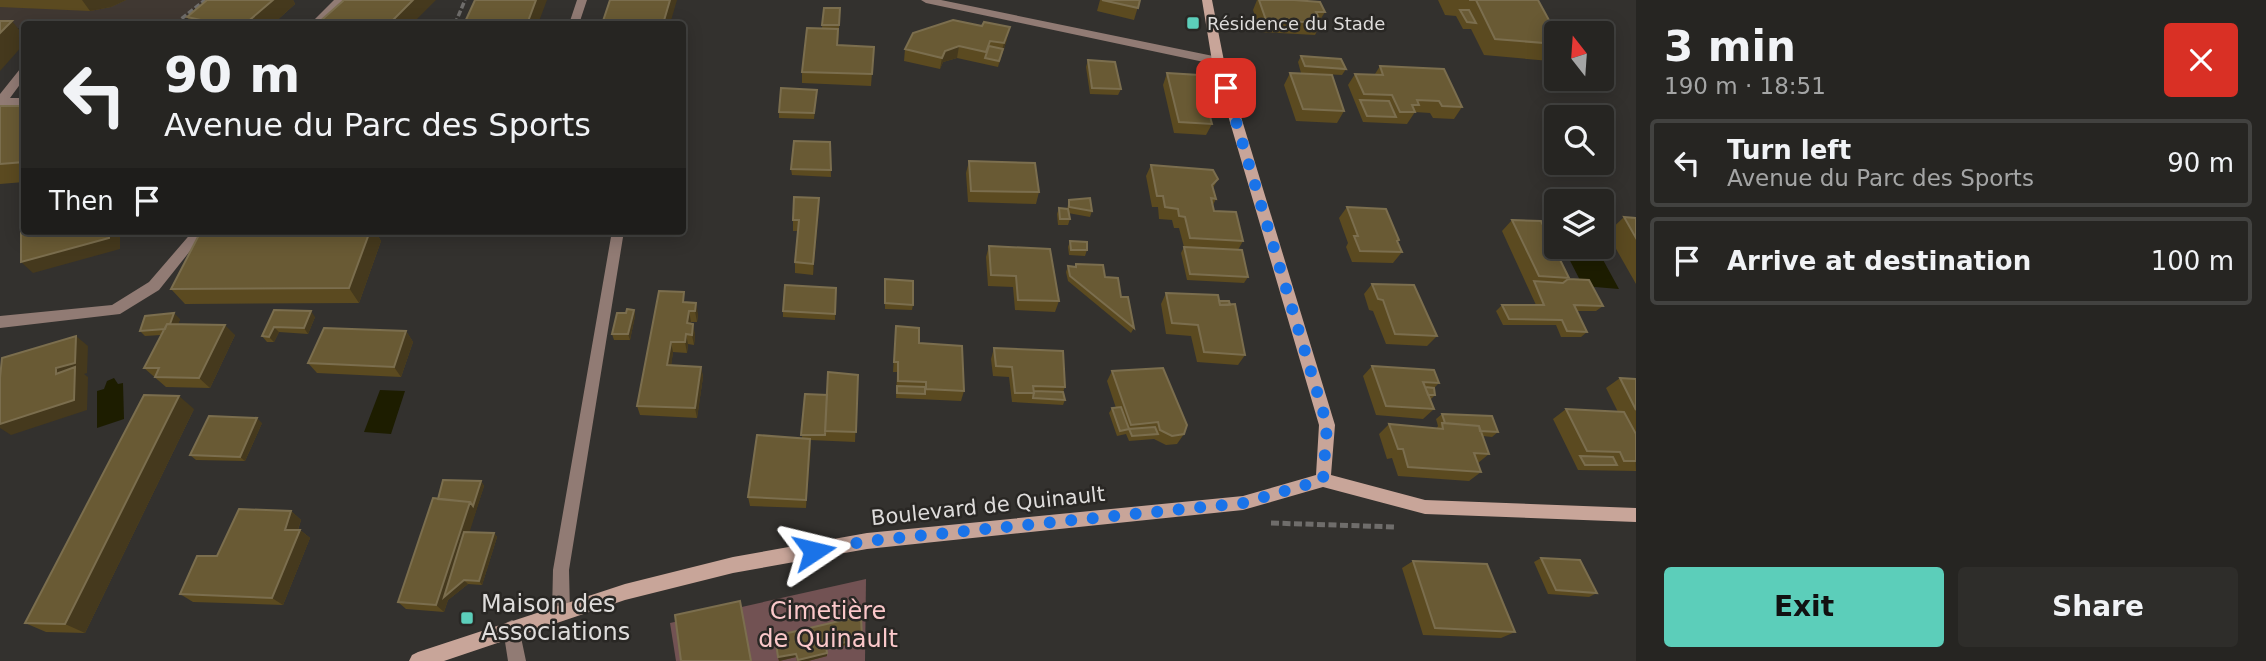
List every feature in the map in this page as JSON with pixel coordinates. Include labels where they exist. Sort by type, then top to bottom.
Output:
[{"type":"street","points":[[318,21],[340,0]]},
{"type":"street","points":[[575,21],[582,0]]},
{"type":"street","points":[[926,0],[1218,61]]},
{"type":"street","points":[[1207,0],[1218,61],[1327,425],[1323,480],[1425,507],[1636,515]]},
{"type":"street","points":[[21,76],[1,101],[21,102]]},
{"type":"street","points":[[0,322],[115,310],[155,286],[197,235]]},
{"type":"street","points":[[561,612],[561,570],[617,235]]},
{"type":"street","name":"Boulevard de Quinault","points":[[418,661],[625,592],[733,565],[867,541],[1243,503],[1323,480]]},
{"type":"street","points":[[512,629],[517,661]]},
{"type":"path","points":[[179,21],[205,0]]},
{"type":"path","points":[[456,21],[465,0]]},
{"type":"shaded area","points":[[0,0],[205,0],[179,21],[21,21],[21,28],[0,28]]},
{"type":"shaded area","points":[[1569,259],[1603,259],[1619,289],[1583,286]]},
{"type":"shaded area","points":[[114,378],[118,384],[123,383],[124,419],[97,428],[97,391],[104,389],[107,381]]},
{"type":"shaded area","points":[[380,390],[405,391],[391,434],[364,432]]},
{"type":"green space","name":"Cimetière de Quinault","points":[[866,579],[865,661],[676,661],[670,623]]},
{"type":"building","points":[[207,0],[273,0],[248,21],[205,21],[187,17]]},
{"type":"building","points":[[344,0],[413,0],[392,21],[320,21]]},
{"type":"building","points":[[475,0],[536,0],[528,21],[465,21]]},
{"type":"building","points":[[610,0],[670,0],[664,21],[603,21]]},
{"type":"building","points":[[1102,0],[1140,0],[1138,8]]},
{"type":"building","points":[[1259,0],[1320,2],[1325,12],[1316,12],[1321,23],[1266,20]]},
{"type":"building","points":[[1476,0],[1538,0],[1549,21],[1544,21],[1544,43],[1495,39]]},
{"type":"building","points":[[824,8],[840,8],[839,25],[822,25]]},
{"type":"building","points":[[1460,10],[1469,10],[1476,23],[1467,22]]},
{"type":"building","points":[[953,20],[982,26],[984,22],[1010,27],[1004,43],[990,41],[986,52],[959,46],[945,51],[942,58],[905,49],[913,33]]},
{"type":"building","points":[[0,21],[12,21],[0,33]]},
{"type":"building","points":[[807,28],[838,29],[837,45],[874,47],[872,74],[802,72]]},
{"type":"building","points":[[989,46],[1003,49],[999,61],[985,58]]},
{"type":"building","points":[[1301,56],[1341,59],[1346,69],[1305,66]]},
{"type":"building","points":[[1088,60],[1115,62],[1121,89],[1092,88]]},
{"type":"building","points":[[1380,66],[1444,69],[1462,107],[1442,106],[1439,101],[1417,100],[1419,105],[1412,105],[1415,112],[1400,112],[1392,95],[1364,94],[1355,74],[1383,75]]},
{"type":"building","points":[[1167,73],[1199,75],[1212,124],[1179,122]]},
{"type":"building","points":[[1290,73],[1332,75],[1344,111],[1303,109]]},
{"type":"building","points":[[781,88],[817,90],[814,113],[779,112]]},
{"type":"building","points":[[1360,100],[1389,101],[1396,117],[1367,116]]},
{"type":"building","points":[[0,106],[21,106],[21,162],[0,164]]},
{"type":"building","points":[[794,141],[830,142],[831,170],[791,169]]},
{"type":"building","points":[[969,161],[1035,163],[1039,192],[971,191]]},
{"type":"building","points":[[1151,165],[1213,170],[1218,179],[1212,185],[1216,199],[1211,198],[1214,211],[1236,212],[1243,241],[1190,238],[1185,217],[1179,216],[1178,209],[1165,207],[1163,196],[1157,196]]},
{"type":"building","points":[[794,197],[819,198],[813,264],[795,262],[799,220],[793,220]]},
{"type":"building","points":[[1090,198],[1092,211],[1069,207],[1069,200]]},
{"type":"building","points":[[1347,207],[1386,209],[1402,252],[1360,251],[1354,236],[1358,236]]},
{"type":"building","points":[[1059,208],[1068,209],[1070,219],[1060,219]]},
{"type":"building","points":[[1624,217],[1636,218],[1636,238]]},
{"type":"building","points":[[1512,220],[1541,221],[1544,227],[1544,259],[1560,259],[1569,278],[1539,276]]},
{"type":"building","points":[[21,235],[109,235],[109,238],[21,262]]},
{"type":"building","points":[[199,235],[369,235],[349,288],[171,289]]},
{"type":"building","points":[[1070,241],[1087,242],[1087,250],[1071,250]]},
{"type":"building","points":[[989,246],[1050,249],[1059,301],[1018,300],[1016,276],[991,275]]},
{"type":"building","points":[[1184,247],[1242,250],[1248,277],[1190,274]]},
{"type":"building","points":[[1076,264],[1103,265],[1105,277],[1118,278],[1121,297],[1128,297],[1134,328],[1070,276],[1068,266],[1076,267]]},
{"type":"building","points":[[885,279],[913,281],[913,305],[885,303]]},
{"type":"building","points":[[1568,279],[1589,280],[1603,306],[1574,305],[1587,332],[1567,331],[1562,320],[1509,319],[1502,305],[1544,305],[1534,281],[1563,283]]},
{"type":"building","points":[[1372,284],[1414,285],[1437,336],[1395,334],[1383,300],[1378,299]]},
{"type":"building","points":[[785,285],[836,288],[835,314],[783,311]]},
{"type":"building","points":[[659,291],[684,292],[683,302],[696,303],[695,311],[689,311],[687,323],[693,324],[692,335],[686,334],[685,342],[671,342],[667,365],[701,367],[695,408],[637,406]]},
{"type":"building","points":[[1166,293],[1218,295],[1220,305],[1235,304],[1245,355],[1204,352],[1198,325],[1172,323]]},
{"type":"building","points":[[1219,301],[1229,301],[1230,305],[1220,305]]},
{"type":"building","points":[[627,309],[634,310],[628,334],[612,334],[617,313],[626,313]]},
{"type":"building","points":[[274,310],[311,311],[304,328],[274,327],[269,337],[262,336]]},
{"type":"building","points":[[174,313],[165,329],[140,331],[145,316]]},
{"type":"building","points":[[167,324],[225,325],[199,378],[155,377],[159,368],[144,368]]},
{"type":"building","points":[[896,326],[919,328],[919,343],[962,346],[964,391],[926,389],[926,382],[898,381],[898,362],[894,362]]},
{"type":"building","points":[[324,328],[406,331],[394,367],[308,363]]},
{"type":"building","points":[[76,336],[75,363],[56,368],[56,374],[75,367],[74,400],[0,424],[2,358]]},
{"type":"building","points":[[994,348],[1063,351],[1065,387],[1033,386],[1034,393],[1015,393],[1012,367],[996,366]]},
{"type":"building","points":[[1372,366],[1434,370],[1439,383],[1423,382],[1434,409],[1386,406]]},
{"type":"building","points":[[1163,368],[1187,425],[1184,434],[1172,436],[1160,430],[1158,422],[1131,425],[1112,371]]},
{"type":"building","points":[[828,372],[858,375],[856,432],[825,431]]},
{"type":"building","points":[[1620,378],[1636,379],[1636,410]]},
{"type":"building","points":[[897,386],[925,387],[925,394],[897,393]]},
{"type":"building","points":[[1425,387],[1434,388],[1435,395],[1428,395]]},
{"type":"building","points":[[1034,391],[1063,392],[1065,400],[1033,398]]},
{"type":"building","points":[[805,394],[827,395],[825,435],[801,435]]},
{"type":"building","points":[[144,395],[179,396],[65,624],[25,623]]},
{"type":"building","points":[[1121,407],[1129,429],[1120,431],[1112,408]]},
{"type":"building","points":[[1566,409],[1624,412],[1636,434],[1636,461],[1624,461],[1620,452],[1587,451]]},
{"type":"building","points":[[1442,414],[1492,416],[1498,432],[1480,431],[1479,426],[1445,423]]},
{"type":"building","points":[[209,416],[257,418],[240,457],[190,455]]},
{"type":"building","points":[[1442,423],[1479,426],[1489,454],[1474,453],[1481,472],[1408,467],[1403,449],[1398,449],[1389,424],[1443,429]]},
{"type":"building","points":[[1155,427],[1158,434],[1132,436],[1129,429]]},
{"type":"building","points":[[757,435],[810,439],[806,500],[748,497]]},
{"type":"building","points":[[1580,456],[1613,457],[1617,465],[1585,465]]},
{"type":"building","points":[[443,480],[481,481],[473,506],[470,502],[438,499]]},
{"type":"building","points":[[433,498],[470,502],[436,605],[398,602]]},
{"type":"building","points":[[239,509],[291,511],[285,530],[300,530],[272,598],[180,594],[197,556],[217,556]]},
{"type":"building","points":[[464,532],[494,533],[479,581],[464,580],[444,597]]},
{"type":"building","points":[[1541,558],[1580,560],[1597,593],[1556,590]]},
{"type":"building","points":[[1413,561],[1487,564],[1515,632],[1435,628]]},
{"type":"building","points":[[740,601],[751,661],[681,661],[675,615]]},
{"type":"building","points":[[861,616],[862,639],[826,646],[827,653],[798,660],[796,654],[778,657],[775,636]]},
{"type":"place","name":"Résidence du Stade","points":[[1193,23]]},
{"type":"place","name":"Maison des Associations","points":[[467,618]]},
{"type":"route","points":[[814,551],[867,541],[1243,503],[1323,480],[1327,425],[1226,88]]}]
